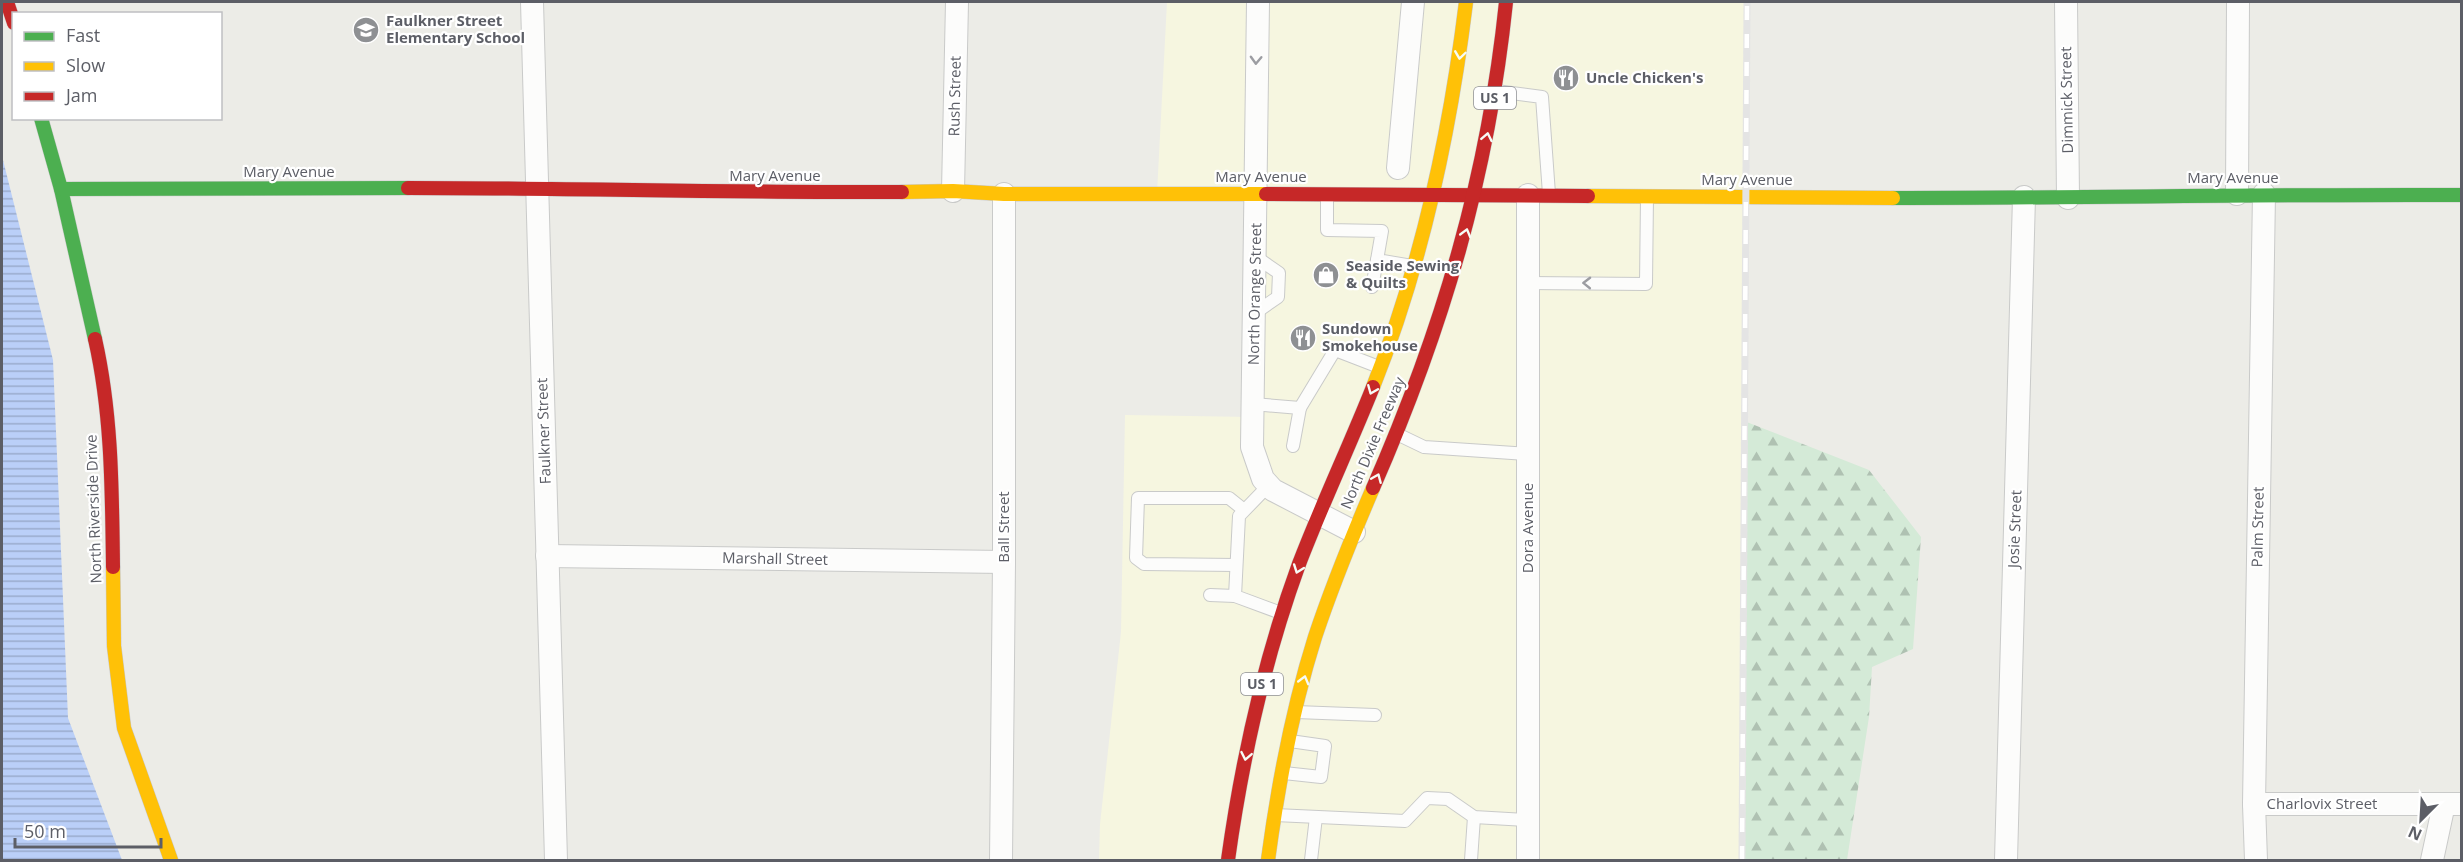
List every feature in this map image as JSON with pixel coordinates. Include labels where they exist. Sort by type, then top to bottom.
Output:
[{"type":"street","name":"Faulkner Street","points":[[531,2],[556,861]]},
{"type":"street","name":"Rush Street","points":[[953,191],[957,2]]},
{"type":"street","name":"North Orange Street","points":[[1258,2],[1252,447],[1257,466],[1263,479],[1269,485]]},
{"type":"street","points":[[1398,168],[1413,2]]},
{"type":"street","name":"North Dixie Freeway","points":[[1228,861],[1254,717],[1282,613],[1318,514],[1380,368],[1414,267],[1433,194],[1455,92],[1466,2]]},
{"type":"street","name":"North Dixie Freeway","points":[[1268,861],[1289,741],[1324,610],[1437,328],[1476,194],[1496,91],[1506,2]]},
{"type":"street","name":"Dimmick Street","points":[[2066,2],[2068,198]]},
{"type":"street","points":[[2237,194],[2238,2]]},
{"type":"street","name":"North Riverside Drive","points":[[42,120],[61,189],[100,360],[111,458],[114,646],[124,728],[171,861]]},
{"type":"street","name":"Mary Avenue","points":[[61,189],[537,188],[760,193],[953,191],[1004,194],[1257,193],[2068,198],[2237,194],[2462,195]]},
{"type":"street","name":"Ball Street","points":[[1001,861],[1004,194]]},
{"type":"street","name":"Palm Street","points":[[2256,861],[2254,804],[2264,194]]},
{"type":"street","name":"Dora Avenue","points":[[1528,861],[1527,283],[1539,195]]},
{"type":"street","name":"Josie Street","points":[[2006,861],[2024,197]]},
{"type":"street","points":[[1269,485],[1354,532]]},
{"type":"street","name":"Marshall Street","points":[[547,556],[1004,562]]},
{"type":"street","name":"Charlovix Street","points":[[2254,804],[2453,804]]},
{"type":"street","points":[[2432,861],[2453,804]]},
{"type":"lane","points":[[1496,91],[1542,97],[1539,195]]},
{"type":"lane","points":[[1327,194],[1327,230],[1382,231],[1372,287]]},
{"type":"lane","points":[[1527,283],[1646,284],[1647,196]]},
{"type":"lane","points":[[1377,260],[1414,267]]},
{"type":"lane","points":[[1293,446],[1300,408],[1335,350],[1380,368]]},
{"type":"lane","points":[[1253,404],[1300,408]]},
{"type":"lane","points":[[1396,434],[1424,447],[1528,454]]},
{"type":"lane","points":[[1235,596],[1239,516],[1269,485]]},
{"type":"lane","points":[[1236,565],[1144,564],[1136,558],[1138,498],[1229,498],[1244,510]]},
{"type":"lane","points":[[1210,595],[1235,596],[1282,613]]},
{"type":"lane","points":[[1296,712],[1376,715]]},
{"type":"lane","points":[[1283,773],[1321,777],[1325,746],[1289,741]]},
{"type":"lane","points":[[1275,815],[1405,821],[1427,798],[1448,799],[1474,817],[1528,820]]},
{"type":"lane","points":[[1311,861],[1316,817]]},
{"type":"lane","points":[[1472,861],[1474,817]]},
{"type":"shaded area","points":[[1167,2],[1747,2],[1740,860],[1099,860],[1100,824],[1121,632],[1125,415],[1252,417],[1257,194],[1157,193]]},
{"type":"green space","points":[[1744,421],[1869,470],[1921,537],[1913,649],[1872,667],[1869,717],[1847,860],[1742,860]]},
{"type":"water","points":[[2,156],[53,360],[68,718],[122,860],[2,860]]},
{"type":"railway","points":[[1742,860],[1747,2]]},
{"type":"traffic: fast","points":[[42,120],[61,189],[95,339]]},
{"type":"traffic: fast","points":[[61,189],[408,188]]},
{"type":"traffic: fast","points":[[1893,198],[2462,195]]},
{"type":"traffic: slow","points":[[1373,387],[1406,293],[1432,198],[1452,100],[1466,2]]},
{"type":"traffic: slow","points":[[902,192],[1266,194]]},
{"type":"traffic: slow","points":[[1588,196],[1893,198]]},
{"type":"traffic: slow","points":[[1268,860],[1276,804],[1299,692],[1335,580],[1373,488]]},
{"type":"traffic: slow","points":[[113,567],[114,646],[124,728],[171,860]]},
{"type":"traffic: jam","points":[[7,2],[12,17]]},
{"type":"traffic: jam","points":[[1373,488],[1421,369],[1459,250],[1487,129],[1506,2]]},
{"type":"traffic: jam","points":[[408,188],[902,192]]},
{"type":"traffic: jam","points":[[1266,194],[1588,196]]},
{"type":"traffic: jam","points":[[95,339],[108,424],[113,567]]},
{"type":"traffic: jam","points":[[1228,860],[1247,747],[1286,600],[1317,519],[1373,387]]},
{"type":"place","name":"Faulkner Street Elementary School","points":[[366,30]]},
{"type":"place","name":"Uncle Chicken's","points":[[1566,78]]},
{"type":"place","name":"Seaside Sewing & Quilts","points":[[1326,275]]},
{"type":"place","name":"Sundown Smokehouse","points":[[1303,338]]}]
